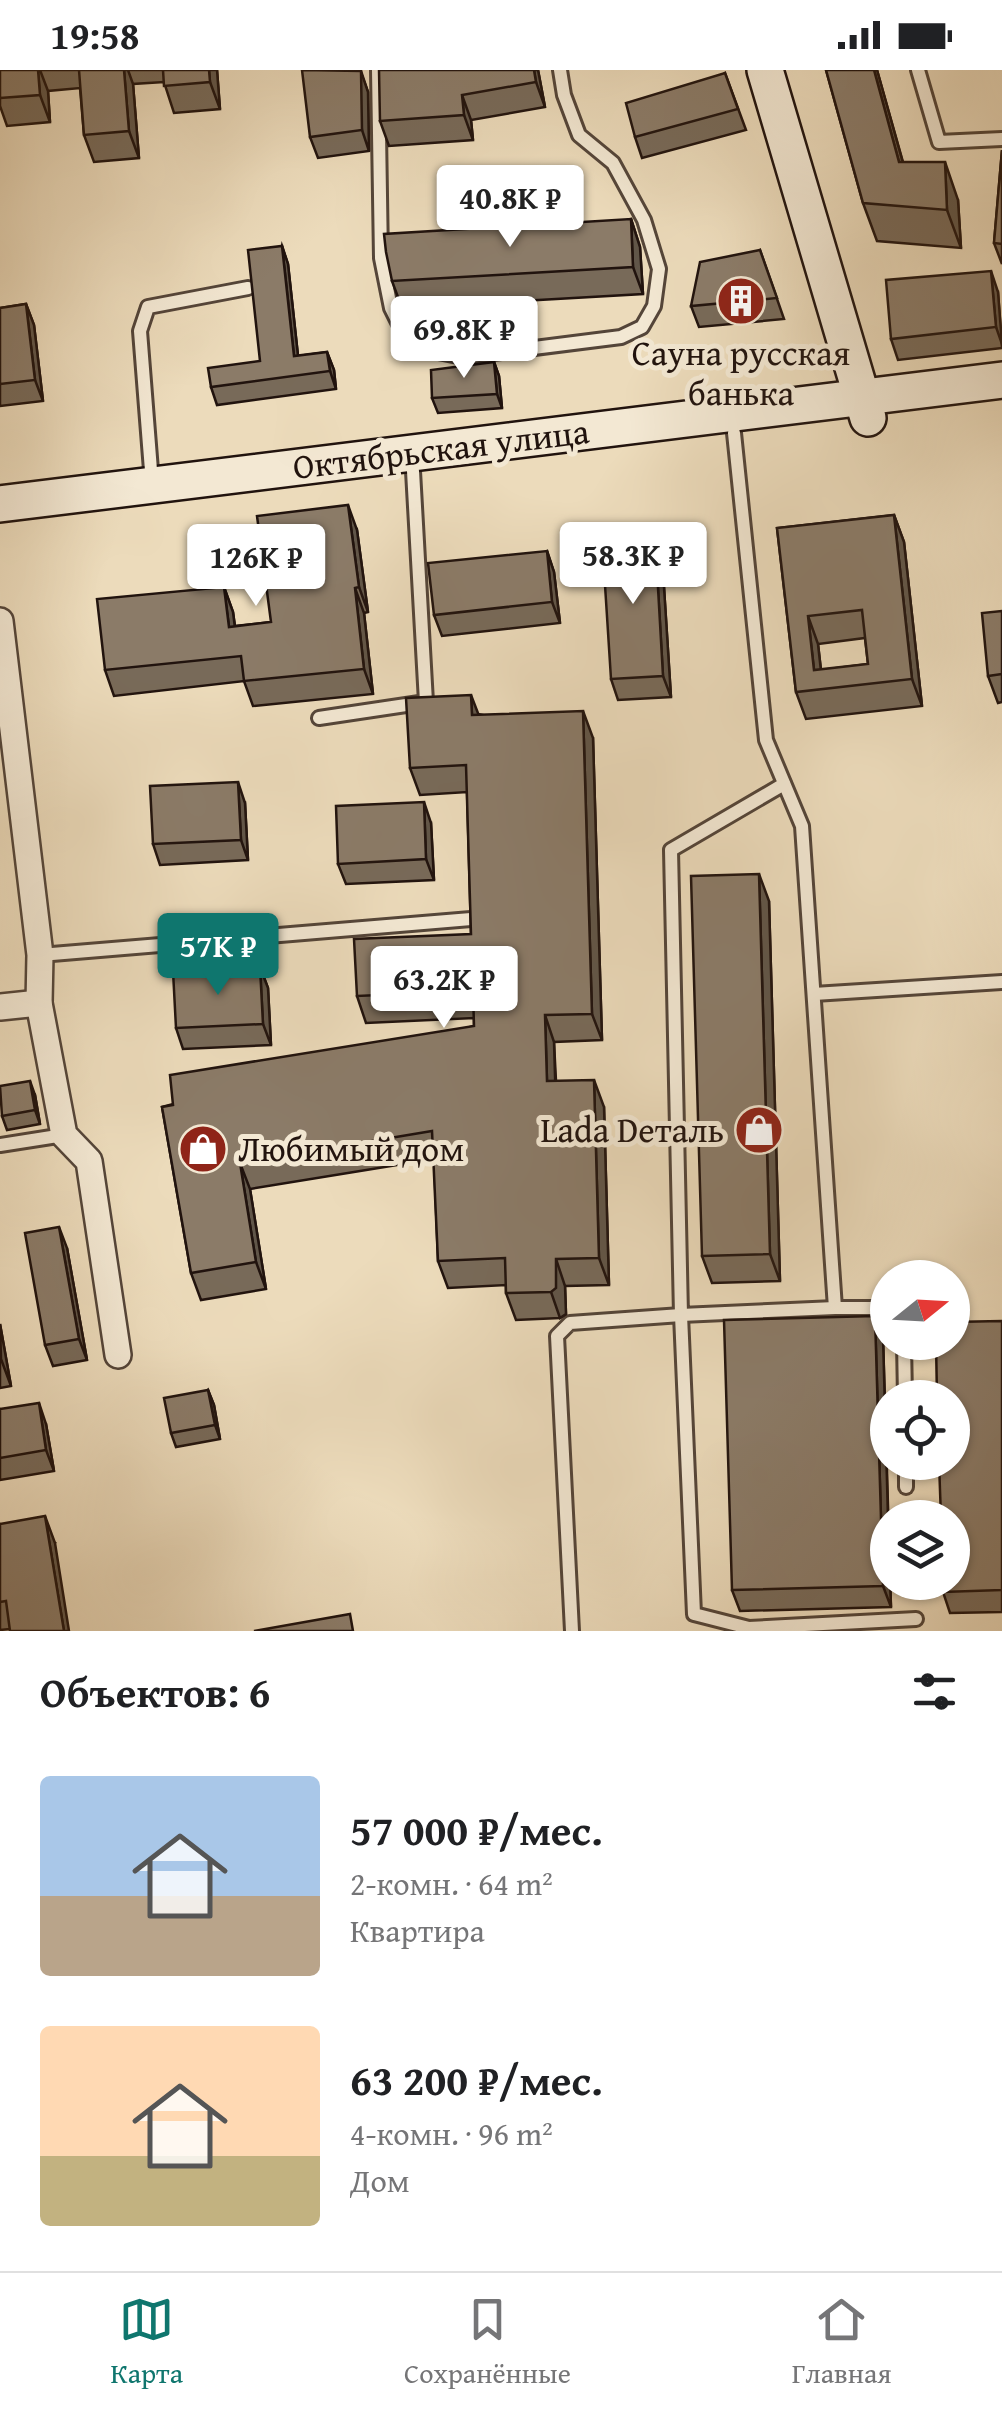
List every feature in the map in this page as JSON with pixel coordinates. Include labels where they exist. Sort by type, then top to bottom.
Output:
[{"type":"main road","points":[[765,70],[865,407]]},
{"type":"main road","name":"Октябрьская улица","points":[[0,522],[734,433],[1002,380]]},
{"type":"main road","name":"Октябрьская улица","points":[[0,504],[865,407],[1002,401]]},
{"type":"street","points":[[0,621],[40,955],[39,1002],[64,1135],[89,1161],[118,1355]]},
{"type":"street","points":[[0,1007],[39,1002]]},
{"type":"lane","points":[[378,70],[381,258],[391,308],[404,334],[423,348],[463,357],[621,337],[642,328],[654,306],[659,268],[644,220],[612,164],[579,135],[560,70]]},
{"type":"lane","points":[[918,70],[940,142],[1002,139]]},
{"type":"lane","points":[[152,485],[140,331],[148,306],[248,288]]},
{"type":"lane","points":[[734,433],[766,740],[802,826],[834,1308]]},
{"type":"lane","points":[[319,718],[426,702],[413,471]]},
{"type":"lane","points":[[784,784],[672,850],[681,1315],[694,1614],[749,1628],[916,1618]]},
{"type":"lane","points":[[40,955],[471,919]]},
{"type":"lane","points":[[814,994],[1002,982]]},
{"type":"lane","points":[[0,1145],[64,1135]]},
{"type":"lane","points":[[572,1631],[557,1336],[570,1322],[870,1308]]},
{"type":"lane","points":[[906,1480],[906,1487]]},
{"type":"building","points":[[0,70],[38,70],[40,95],[0,98]]},
{"type":"building","points":[[79,70],[124,70],[129,131],[84,135]]},
{"type":"building","points":[[163,70],[209,70],[210,82],[164,86]]},
{"type":"building","points":[[302,70],[361,71],[362,130],[310,137]]},
{"type":"building","points":[[379,70],[534,70],[536,82],[462,95],[464,115],[380,121]]},
{"type":"building","points":[[826,70],[874,70],[899,162],[945,162],[947,210],[863,203]]},
{"type":"building","points":[[725,73],[738,109],[635,137],[626,103]]},
{"type":"building","points":[[1002,150],[1002,244],[994,243]]},
{"type":"building","points":[[631,219],[633,267],[392,281],[384,234]]},
{"type":"building","points":[[282,246],[294,356],[327,352],[330,371],[211,387],[208,368],[260,361],[248,250]]},
{"type":"building","points":[[760,250],[777,298],[691,306],[700,262]]},
{"type":"building","points":[[991,271],[996,327],[891,339],[886,280]]},
{"type":"building","points":[[26,304],[35,380],[0,384],[0,308]]},
{"type":"building","points":[[494,362],[497,394],[432,398],[431,370]]},
{"type":"building","points":[[348,505],[364,669],[244,681],[241,656],[105,670],[97,599],[224,587],[229,627],[271,622],[257,516]]},
{"type":"building","points":[[894,515],[912,679],[796,692],[777,528]],"holes":[[[862,610],[868,664],[814,670],[808,616]]]},
{"type":"building","points":[[655,535],[663,676],[611,679],[602,538]]},
{"type":"building","points":[[547,551],[552,602],[434,615],[428,563]]},
{"type":"building","points":[[1002,611],[1002,674],[988,676],[982,613]]},
{"type":"building","points":[[471,695],[472,715],[583,711],[592,1014],[545,1015],[547,1081],[594,1080],[599,1258],[556,1259],[556,1288],[551,1292],[506,1293],[505,1258],[438,1261],[432,1131],[240,1163],[256,1262],[191,1273],[162,1107],[173,1105],[170,1075],[474,1026],[473,991],[357,996],[354,939],[471,934],[466,765],[410,768],[406,698]]},
{"type":"building","points":[[238,782],[241,840],[153,844],[150,786]]},
{"type":"building","points":[[424,802],[426,859],[338,864],[336,806]]},
{"type":"building","points":[[759,874],[770,1254],[702,1256],[691,876]]},
{"type":"building","points":[[260,967],[263,1024],[176,1028],[173,971]]},
{"type":"building","points":[[30,1081],[35,1110],[2,1116],[0,1086]]},
{"type":"building","points":[[59,1227],[79,1339],[45,1345],[25,1233]]},
{"type":"building","points":[[870,1316],[870,1360],[876,1360],[877,1380],[870,1380],[870,1480],[880,1480],[880,1500],[870,1500],[870,1586],[732,1590],[724,1320]]},
{"type":"building","points":[[1002,1321],[1002,1590],[970,1591],[970,1500],[940,1500],[940,1480],[970,1480],[970,1380],[937,1380],[936,1360],[970,1360],[970,1322]]},
{"type":"building","points":[[208,1390],[215,1425],[171,1433],[164,1398]]},
{"type":"building","points":[[39,1403],[46,1450],[0,1458],[0,1409]]},
{"type":"building","points":[[45,1516],[64,1631],[10,1631],[6,1601],[0,1602],[0,1524]]},
{"type":"building","points":[[350,1614],[353,1631],[254,1631]]},
{"type":"place","name":"Сауна русская банька","points":[[741,301]]},
{"type":"place","name":"Lada Dеталь","points":[[759,1130]]},
{"type":"place","name":"Любимый дом","points":[[203,1149]]}]
